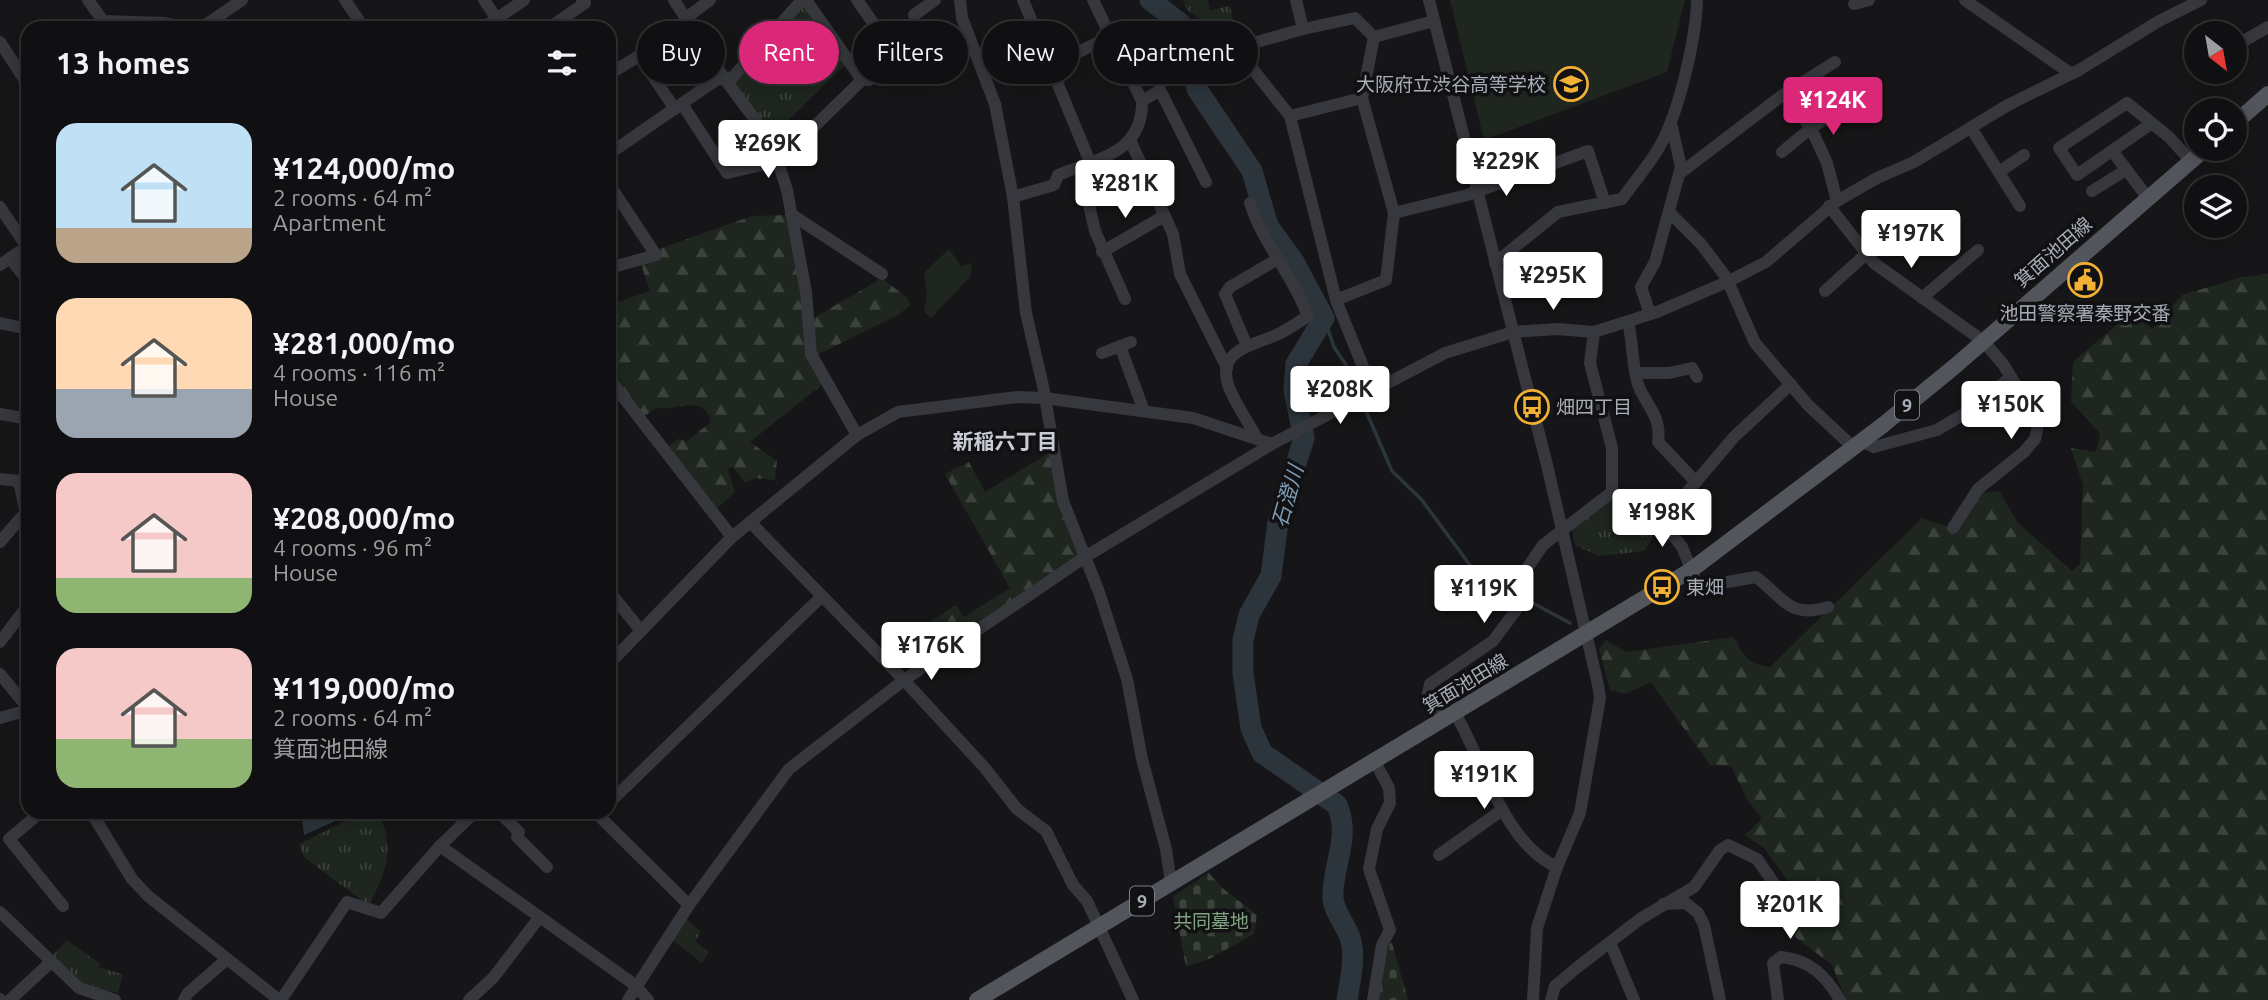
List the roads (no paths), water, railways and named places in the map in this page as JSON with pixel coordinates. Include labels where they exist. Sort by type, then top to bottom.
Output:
[{"type":"main road","points":[[2247,112],[2268,94]]},
{"type":"main road","name":"箕面池田線","points":[[977,1000],[1691,570],[1857,444],[1983,341],[2191,161]]},
{"type":"street","points":[[88,0],[101,21]]},
{"type":"street","points":[[207,21],[222,5],[242,0]]},
{"type":"street","points":[[345,0],[359,21]]},
{"type":"street","points":[[484,0],[499,21]]},
{"type":"street","points":[[502,21],[524,0]]},
{"type":"street","points":[[559,21],[585,3],[583,0]]},
{"type":"street","points":[[674,0],[688,21]]},
{"type":"street","points":[[686,18],[710,0]]},
{"type":"street","points":[[857,0],[872,21]]},
{"type":"street","points":[[914,15],[935,0]]},
{"type":"street","points":[[960,0],[962,18],[995,104],[1013,197],[1026,313],[1063,501],[1086,557],[1127,679],[1142,759],[1166,849],[1171,883]]},
{"type":"street","points":[[1023,0],[1031,21]]},
{"type":"street","points":[[1093,0],[1103,21]]},
{"type":"street","points":[[1296,0],[1303,29]]},
{"type":"street","points":[[1429,0],[1563,531],[1600,698],[1580,813],[1557,867],[1536,928],[1533,1000]]},
{"type":"street","points":[[1495,263],[1558,212],[1622,199],[1659,148],[1671,123],[1697,0]]},
{"type":"street","points":[[1854,4],[1869,0]]},
{"type":"street","points":[[1965,0],[2070,73]]},
{"type":"street","points":[[628,1000],[635,985],[689,905],[789,769],[904,680],[1086,557],[1272,444],[1445,353],[1513,332],[1557,328],[1594,332],[1650,314],[1727,282],[1766,262],[1833,203],[2201,0]]},
{"type":"street","points":[[725,78],[733,77],[809,2],[853,67]]},
{"type":"street","points":[[1369,391],[1336,300],[1290,117],[1251,67],[1246,45],[1354,18],[1374,37]]},
{"type":"street","points":[[1374,37],[1434,21]]},
{"type":"street","points":[[2247,38],[2268,27]]},
{"type":"street","points":[[1336,300],[1386,280],[1394,213],[1362,98],[1374,37]]},
{"type":"street","points":[[0,42],[21,74]]},
{"type":"street","points":[[616,70],[639,56],[727,173],[779,161],[858,84]]},
{"type":"street","points":[[1679,174],[1784,94],[1835,62]]},
{"type":"street","points":[[725,79],[771,141],[779,161],[806,292],[811,354],[857,435]]},
{"type":"street","points":[[616,149],[710,84]]},
{"type":"street","points":[[1056,84],[1085,164],[1102,252],[1125,299]]},
{"type":"street","points":[[1013,197],[1054,185],[1058,175],[1112,156],[1130,140],[1142,117],[1142,102],[1133,84]]},
{"type":"street","points":[[1142,102],[1160,90],[1206,182]]},
{"type":"street","points":[[1784,94],[1811,128],[1830,170],[1833,203],[1866,254],[1884,272],[1983,341],[2034,413],[2038,425],[2035,439],[2024,452],[1978,489],[1953,528]]},
{"type":"street","points":[[1782,152],[1811,128],[1861,96]]},
{"type":"street","points":[[1290,117],[1362,98]]},
{"type":"street","points":[[2152,123],[2077,175],[2059,148],[2127,103],[2152,123],[2184,154]]},
{"type":"street","points":[[1650,314],[1641,287],[1655,262],[1660,234],[1670,213],[1679,174],[1671,123]]},
{"type":"street","points":[[1971,128],[2020,206]]},
{"type":"street","points":[[1130,140],[1173,234],[1180,274],[1227,368],[1229,388],[1257,438]]},
{"type":"street","points":[[1394,213],[1478,191],[1588,151],[1605,203]]},
{"type":"street","points":[[2113,152],[2148,198]]},
{"type":"street","points":[[1999,172],[2024,155]]},
{"type":"street","points":[[2092,191],[2126,170]]},
{"type":"street","points":[[616,195],[656,255],[616,266]]},
{"type":"street","points":[[1227,368],[1234,352],[1247,344],[1275,335],[1308,316],[1299,292],[1259,232],[1250,203]]},
{"type":"street","points":[[0,207],[21,237]]},
{"type":"street","points":[[1670,213],[1701,244],[1727,282],[1755,343],[1824,421],[1857,444],[1874,447],[1937,430],[1969,411],[2011,377]]},
{"type":"street","points":[[791,214],[883,274]]},
{"type":"street","points":[[1102,252],[1164,216]]},
{"type":"street","points":[[21,250],[5,261],[21,275]]},
{"type":"street","points":[[1922,298],[1978,250]]},
{"type":"street","points":[[1825,291],[1866,254]]},
{"type":"street","points":[[1247,344],[1226,294],[1230,286],[1276,260]]},
{"type":"street","points":[[1628,322],[1639,386],[1654,410],[1660,432],[1658,442],[1696,482]]},
{"type":"street","points":[[0,323],[21,328]]},
{"type":"street","points":[[1594,332],[1590,363],[1612,448],[1612,492]]},
{"type":"street","points":[[1102,354],[1125,344],[1144,411]]},
{"type":"street","points":[[1636,373],[1669,373],[1692,368],[1697,377]]},
{"type":"street","points":[[1321,373],[1331,412]]},
{"type":"street","points":[[1658,516],[1674,509],[1734,437],[1791,384]]},
{"type":"street","points":[[616,388],[732,537]]},
{"type":"street","points":[[616,657],[732,537],[857,435],[898,412],[1017,397],[1044,398],[1193,418],[1272,444]]},
{"type":"street","points":[[0,414],[21,419]]},
{"type":"street","points":[[0,479],[21,479]]},
{"type":"street","points":[[1612,492],[1658,516],[1682,547],[1696,581],[1710,585],[1756,578],[1789,607],[1808,613],[1828,607]]},
{"type":"street","points":[[1557,867],[1549,864],[1521,838],[1502,810],[1469,737],[1427,697],[1430,684],[1493,641],[1516,610],[1517,583],[1543,545],[1612,492]]},
{"type":"street","points":[[750,522],[904,680],[984,767],[1017,809],[1046,831],[1073,885],[1087,901],[1133,1000]]},
{"type":"street","points":[[0,542],[21,523]]},
{"type":"street","points":[[616,796],[821,597]]},
{"type":"street","points":[[616,601],[640,631]]},
{"type":"street","points":[[0,642],[21,623]]},
{"type":"street","points":[[0,674],[21,700]]},
{"type":"street","points":[[0,718],[21,711]]},
{"type":"street","points":[[1373,1000],[1382,945],[1390,930],[1369,869],[1377,829],[1390,803],[1388,788],[1375,762]]},
{"type":"street","points":[[1439,855],[1502,810]]},
{"type":"street","points":[[33,819],[9,839],[63,906]]},
{"type":"street","points":[[96,819],[140,888],[280,1000],[347,902],[381,913],[440,846],[468,819]]},
{"type":"street","points":[[506,819],[519,832],[517,837],[547,867]]},
{"type":"street","points":[[604,819],[689,905]]},
{"type":"street","points":[[1551,1000],[1555,986],[1663,904],[1694,887],[1720,850],[1728,845],[1758,859],[1792,909]]},
{"type":"street","points":[[440,846],[635,985],[648,1000]]},
{"type":"street","points":[[1663,904],[1686,903],[1698,913],[1720,1000]]},
{"type":"street","points":[[0,912],[79,988],[106,999]]},
{"type":"street","points":[[469,1000],[493,978],[539,918]]},
{"type":"street","points":[[1610,943],[1634,1000]]},
{"type":"street","points":[[1778,1000],[1772,973],[1773,963],[1781,957],[1798,959],[1809,965],[1828,981],[1840,1000]]},
{"type":"street","points":[[184,1000],[188,993],[227,959]]},
{"type":"street","points":[[10,1000],[51,962]]},
{"type":"waterway","name":"石澄川","points":[[1150,0],[1180,23],[1189,36],[1197,89],[1252,171],[1268,226],[1294,262],[1324,318],[1296,364],[1294,390],[1304,438],[1278,522],[1271,576],[1249,615],[1243,640],[1243,673],[1251,728],[1262,753],[1337,805],[1341,817],[1342,839],[1333,895],[1334,905],[1351,943],[1352,967],[1347,1000]]},
{"type":"waterway","points":[[1324,318],[1334,347],[1346,365],[1392,471],[1421,499],[1470,565],[1485,578],[1513,592]]},
{"type":"waterway","points":[[1520,596],[1570,623]]},
{"type":"place","name":"大阪府立渋谷高等学校","points":[[1571,84]]},
{"type":"place","name":"池田警察署秦野交番","points":[[2085,280]]},
{"type":"place","name":"畑四丁目","points":[[1532,407]]},
{"type":"place","name":"東畑","points":[[1662,587]]},
{"type":"district","name":"新稲六丁目","points":[[1005,441]]},
{"type":"park label","name":"共同墓地","points":[[1211,921]]}]
